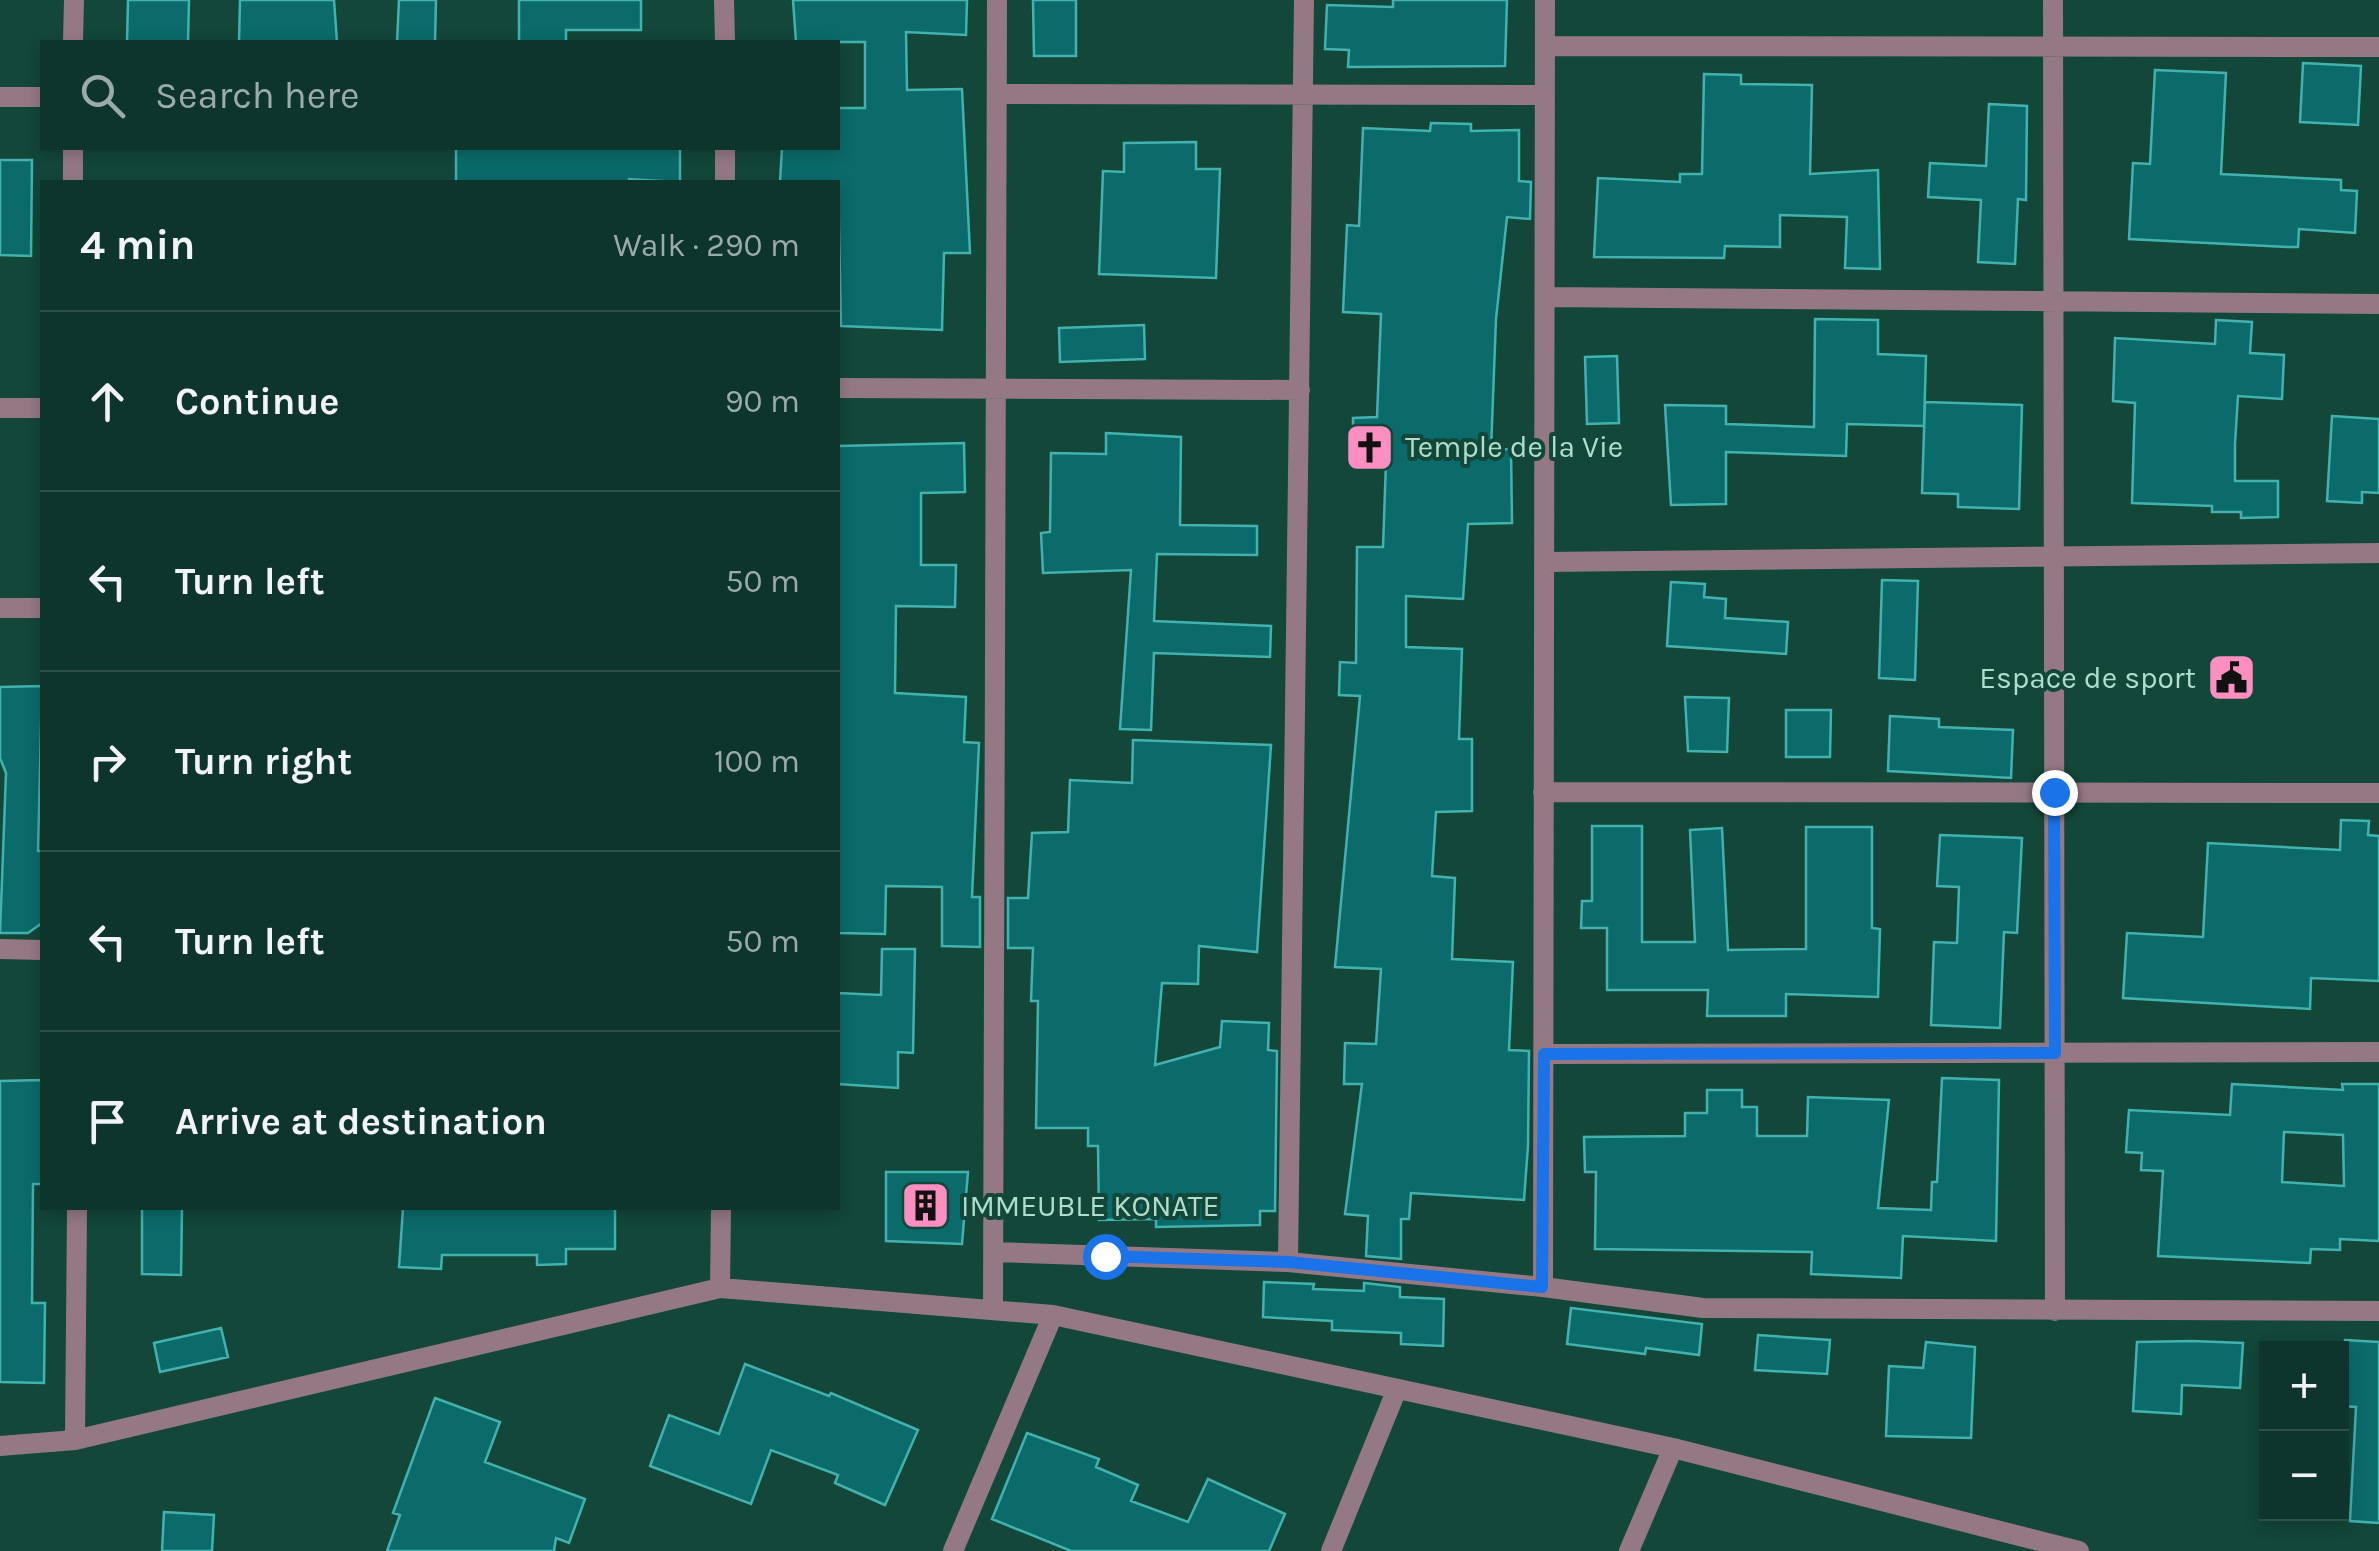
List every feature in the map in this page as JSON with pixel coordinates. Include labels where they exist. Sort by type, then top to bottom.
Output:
[{"type":"street","points":[[73,40],[74,0]]},
{"type":"street","points":[[724,0],[725,40]]},
{"type":"street","points":[[994,1307],[997,0]]},
{"type":"street","points":[[1288,1262],[1306,97],[1304,0]]},
{"type":"street","points":[[1542,1287],[1545,0]]},
{"type":"street","points":[[2053,0],[2055,1311]]},
{"type":"street","points":[[1545,46],[2379,47]]},
{"type":"street","points":[[997,94],[1546,95]]},
{"type":"street","points":[[0,97],[40,97]]},
{"type":"street","points":[[73,150],[74,180]]},
{"type":"street","points":[[725,180],[726,150]]},
{"type":"street","points":[[1545,297],[2379,304]]},
{"type":"street","points":[[840,388],[1300,390]]},
{"type":"street","points":[[0,408],[40,408]]},
{"type":"street","points":[[1544,562],[2379,553]]},
{"type":"street","points":[[0,608],[40,608]]},
{"type":"street","points":[[1543,792],[2379,793]]},
{"type":"street","points":[[0,949],[40,950]]},
{"type":"street","points":[[1544,1054],[2379,1052]]},
{"type":"street","points":[[75,1440],[77,1210]]},
{"type":"street","points":[[720,1288],[721,1210]]},
{"type":"street","points":[[995,1252],[1288,1262],[1542,1287],[1703,1308],[2379,1311]]},
{"type":"street","points":[[0,1446],[75,1440],[720,1288],[994,1307],[1052,1316],[1672,1448],[2079,1551]]},
{"type":"street","points":[[953,1551],[1052,1316]]},
{"type":"street","points":[[1332,1551],[1397,1389]]},
{"type":"street","points":[[1629,1551],[1672,1448]]},
{"type":"building","points":[[128,0],[189,0],[188,40],[127,40]]},
{"type":"building","points":[[240,0],[334,0],[337,40],[239,40]]},
{"type":"building","points":[[399,0],[436,0],[435,40],[397,40]]},
{"type":"building","points":[[519,0],[641,0],[641,30],[566,30],[566,40],[519,40]]},
{"type":"building","points":[[793,0],[967,0],[966,35],[906,32],[907,90],[962,89],[970,253],[944,253],[942,330],[841,326],[840,180],[780,180],[782,150],[840,150],[840,108],[865,108],[865,42],[796,40]]},
{"type":"building","points":[[1033,0],[1076,0],[1076,56],[1034,56]]},
{"type":"building","points":[[1393,0],[1507,0],[1505,66],[1348,67],[1349,50],[1325,49],[1327,5],[1393,7]]},
{"type":"building","points":[[2303,63],[2361,66],[2358,125],[2300,122]]},
{"type":"building","points":[[2155,70],[2226,73],[2221,174],[2341,180],[2341,190],[2357,191],[2355,233],[2299,229],[2298,247],[2129,239],[2133,163],[2150,164]]},
{"type":"building","points":[[1704,74],[1741,75],[1741,84],[1812,85],[1810,174],[1878,170],[1880,269],[1845,268],[1847,217],[1780,215],[1780,247],[1725,246],[1724,258],[1594,257],[1598,178],[1680,182],[1680,174],[1702,174]]},
{"type":"building","points":[[1989,104],[2027,106],[2026,200],[2018,199],[2015,264],[1978,262],[1981,200],[1928,197],[1930,163],[1986,166]]},
{"type":"building","points":[[1431,123],[1471,124],[1471,131],[1519,130],[1519,181],[1531,182],[1530,219],[1507,217],[1496,319],[1491,450],[1511,449],[1512,523],[1468,524],[1463,599],[1406,596],[1406,647],[1462,649],[1459,739],[1472,739],[1472,811],[1436,812],[1432,876],[1455,878],[1452,959],[1513,962],[1509,1050],[1529,1051],[1528,1146],[1524,1200],[1411,1193],[1409,1219],[1401,1219],[1401,1259],[1366,1256],[1368,1216],[1345,1214],[1362,1084],[1344,1084],[1345,1043],[1376,1044],[1381,969],[1335,967],[1360,696],[1339,695],[1340,662],[1356,663],[1357,547],[1383,547],[1386,462],[1353,462],[1353,418],[1377,417],[1381,314],[1343,312],[1347,225],[1359,226],[1363,128],[1430,131]]},
{"type":"building","points":[[1196,142],[1196,169],[1220,169],[1216,278],[1099,274],[1103,171],[1124,172],[1124,143]]},
{"type":"building","points":[[456,150],[680,150],[680,180],[456,180]]},
{"type":"building","points":[[0,160],[32,160],[31,256],[0,255]]},
{"type":"building","points":[[1815,319],[1878,320],[1878,354],[1926,356],[1924,426],[1847,424],[1846,456],[1726,452],[1726,504],[1671,505],[1665,405],[1726,406],[1726,424],[1814,427]]},
{"type":"building","points":[[2216,320],[2252,322],[2250,353],[2284,355],[2282,399],[2238,396],[2235,444],[2235,481],[2278,481],[2278,517],[2241,518],[2241,512],[2212,512],[2212,506],[2132,503],[2135,403],[2113,401],[2115,338],[2215,344]]},
{"type":"building","points":[[1144,325],[1145,359],[1060,362],[1059,328]]},
{"type":"building","points":[[1617,356],[1619,423],[1587,424],[1585,357]]},
{"type":"building","points":[[1925,402],[2022,405],[2019,509],[1958,507],[1958,494],[1922,493]]},
{"type":"building","points":[[2332,416],[2379,419],[2379,493],[2362,492],[2362,503],[2327,501]]},
{"type":"building","points":[[1106,433],[1181,437],[1180,525],[1257,526],[1257,555],[1157,554],[1154,621],[1271,626],[1270,657],[1154,653],[1151,730],[1120,729],[1131,570],[1043,573],[1041,533],[1050,532],[1051,453],[1106,454]]},
{"type":"building","points":[[964,443],[965,492],[921,493],[921,565],[956,565],[955,607],[896,606],[895,693],[966,697],[964,742],[979,743],[972,897],[980,897],[980,947],[942,946],[942,887],[886,886],[885,934],[840,933],[840,446]]},
{"type":"building","points":[[1882,580],[1918,581],[1915,680],[1879,678]]},
{"type":"building","points":[[1671,582],[1705,584],[1704,597],[1726,599],[1725,618],[1788,622],[1786,654],[1667,646]]},
{"type":"building","points":[[40,686],[40,924],[28,933],[0,933],[6,773],[0,758],[0,687]]},
{"type":"building","points":[[1685,697],[1729,698],[1727,752],[1688,751]]},
{"type":"building","points":[[1786,710],[1831,710],[1830,757],[1786,757]]},
{"type":"building","points":[[1890,716],[1939,719],[1939,727],[2013,730],[2011,778],[1888,771]]},
{"type":"building","points":[[1133,740],[1271,745],[1257,952],[1199,946],[1198,984],[1162,983],[1155,1065],[1220,1047],[1222,1021],[1269,1023],[1268,1050],[1277,1051],[1275,1211],[1260,1211],[1260,1225],[1156,1227],[1156,1219],[1099,1220],[1098,1146],[1088,1146],[1088,1128],[1036,1128],[1038,1001],[1031,1001],[1033,948],[1008,948],[1008,898],[1028,898],[1032,833],[1068,832],[1070,780],[1132,783]]},
{"type":"building","points":[[2341,820],[2369,821],[2368,835],[2379,836],[2379,981],[2311,978],[2310,1009],[2123,998],[2127,933],[2203,937],[2208,843],[2340,850]]},
{"type":"building","points":[[1592,826],[1642,826],[1642,942],[1695,942],[1690,830],[1722,828],[1728,950],[1806,949],[1806,827],[1872,827],[1872,928],[1880,929],[1878,997],[1786,994],[1786,1016],[1707,1016],[1708,990],[1607,990],[1607,928],[1581,928],[1582,901],[1592,901]]},
{"type":"building","points":[[1940,835],[2022,838],[2017,933],[2004,932],[2000,1028],[1931,1025],[1934,942],[1957,943],[1959,887],[1937,886]]},
{"type":"building","points":[[882,949],[915,949],[913,1053],[898,1052],[898,1088],[840,1084],[840,993],[881,995]]},
{"type":"building","points":[[1942,1078],[1999,1080],[1996,1241],[1903,1236],[1901,1278],[1811,1274],[1812,1252],[1595,1249],[1596,1172],[1585,1172],[1584,1137],[1685,1136],[1685,1113],[1707,1113],[1707,1090],[1742,1090],[1742,1107],[1757,1107],[1757,1136],[1807,1136],[1808,1097],[1889,1100],[1878,1208],[1931,1210],[1932,1182],[1937,1182]]},
{"type":"building","points":[[40,1080],[40,1184],[33,1184],[32,1303],[45,1303],[44,1383],[0,1382],[0,1081]]},
{"type":"building","points":[[2232,1084],[2343,1090],[2342,1084],[2379,1084],[2379,1241],[2340,1239],[2340,1250],[2311,1249],[2310,1263],[2158,1256],[2163,1171],[2141,1170],[2142,1153],[2126,1152],[2129,1110],[2230,1115]],"holes":[[[2284,1132],[2343,1135],[2344,1186],[2282,1182]]]},
{"type":"building","name":"IMMEUBLE KONATE","points":[[886,1172],[968,1172],[962,1244],[886,1241]]},
{"type":"building","points":[[142,1210],[182,1210],[181,1275],[142,1274]]},
{"type":"building","points":[[403,1210],[615,1210],[615,1249],[566,1249],[566,1264],[537,1265],[537,1255],[442,1255],[441,1269],[399,1267]]},
{"type":"building","points":[[1264,1282],[1364,1291],[1364,1283],[1400,1287],[1400,1297],[1444,1299],[1443,1346],[1401,1344],[1401,1333],[1332,1330],[1332,1321],[1263,1317]]},
{"type":"building","points":[[1571,1308],[1702,1324],[1699,1355],[1646,1348],[1645,1354],[1567,1344]]},
{"type":"building","points":[[221,1328],[228,1357],[160,1372],[154,1343]]},
{"type":"building","points":[[1758,1335],[1830,1340],[1827,1374],[1755,1370]]},
{"type":"building","points":[[2345,1340],[2379,1342],[2379,1523],[2350,1521],[2356,1407],[2349,1406],[2349,1341]]},
{"type":"building","points":[[1926,1342],[1975,1347],[1971,1438],[1886,1436],[1889,1366],[1923,1368]]},
{"type":"building","points":[[2137,1342],[2243,1343],[2240,1388],[2182,1385],[2181,1414],[2133,1411]]},
{"type":"building","points":[[745,1364],[829,1396],[831,1393],[918,1430],[885,1505],[835,1483],[838,1475],[771,1450],[751,1504],[650,1466],[669,1415],[719,1434]]},
{"type":"building","points":[[435,1398],[500,1422],[485,1462],[585,1499],[569,1543],[556,1538],[554,1551],[387,1551],[400,1515],[393,1513]]},
{"type":"building","points":[[1027,1433],[1099,1459],[1096,1467],[1138,1485],[1131,1501],[1188,1522],[1208,1479],[1285,1514],[1269,1551],[1071,1551],[992,1519]]},
{"type":"building","points":[[164,1512],[214,1515],[212,1551],[162,1551]]},
{"type":"place","name":"Temple de la Vie","points":[[1370,447]]},
{"type":"place","name":"Espace de sport","points":[[2231,678]]},
{"type":"place","name":"IMMEUBLE KONATE","points":[[926,1206]]},
{"type":"route","points":[[1105,1256],[1288,1262],[1542,1287],[1544,1054],[2055,1053],[2054,792]]}]
